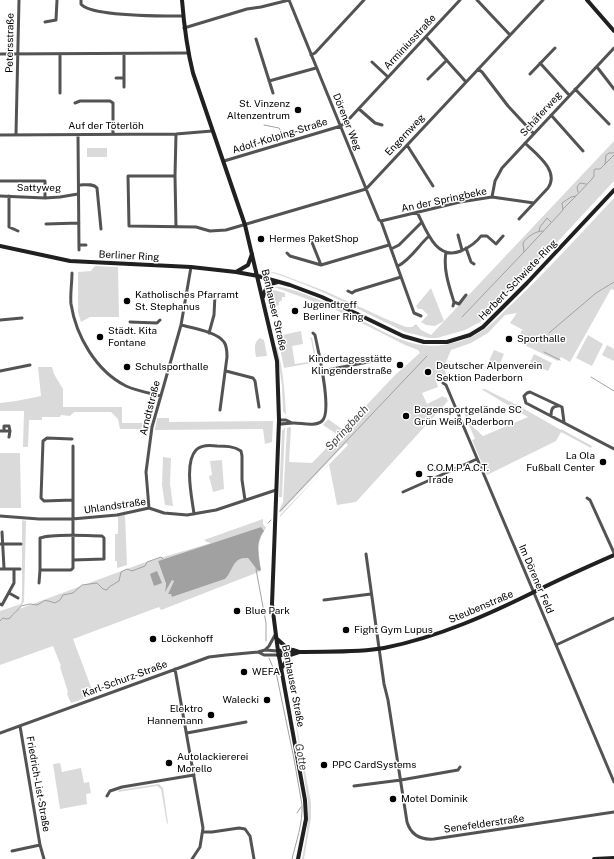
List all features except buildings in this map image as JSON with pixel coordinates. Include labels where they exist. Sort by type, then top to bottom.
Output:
[{"type":"main road","name":"Benhauser Straße","points":[[182,0],[184,28],[193,73],[245,225],[277,361],[279,422],[272,591],[275,636],[305,800],[306,819],[298,859]]},
{"type":"main road","points":[[587,0],[614,30]]},
{"type":"main road","name":"Herbert-Schwiete-Ring","points":[[258,276],[322,297],[403,336],[424,342],[447,342],[459,339],[483,327],[527,283],[614,190]]},
{"type":"main road","name":"Berliner Ring","points":[[0,246],[70,261],[191,267],[258,276]]},
{"type":"main road","points":[[236,272],[248,265],[252,253]]},
{"type":"main road","points":[[263,300],[267,287],[273,283],[280,282]]},
{"type":"main road","name":"Steubenstraße","points":[[278,653],[290,655],[299,652],[379,649],[429,636],[459,626],[614,554]]},
{"type":"main road","points":[[275,636],[283,645],[293,650]]},
{"type":"main road","name":"Steubenstraße","points":[[278,653],[293,650],[299,652]]},
{"type":"main road","points":[[281,670],[290,655]]},
{"type":"main road","points":[[594,859],[614,858]]},
{"type":"street","name":"Petersstraße","points":[[16,134],[18,0]]},
{"type":"street","points":[[45,22],[56,20],[58,0]]},
{"type":"street","points":[[81,0],[81,4],[87,9],[149,16],[183,16]]},
{"type":"street","points":[[184,28],[247,9],[289,0]]},
{"type":"street","name":"Dörener Weg","points":[[289,0],[378,220],[381,221],[414,313],[421,316]]},
{"type":"street","points":[[311,55],[364,0]]},
{"type":"street","name":"Arminiusstraße","points":[[341,126],[359,109],[460,0]]},
{"type":"street","points":[[476,0],[510,35]]},
{"type":"street","name":"Engernweg","points":[[366,189],[543,0]]},
{"type":"street","points":[[426,37],[466,82]]},
{"type":"street","points":[[256,39],[273,93]]},
{"type":"street","points":[[530,74],[555,48]]},
{"type":"street","name":"Schäferweg","points":[[492,197],[495,181],[502,168],[614,48]]},
{"type":"street","points":[[0,54],[188,53]]},
{"type":"street","points":[[60,54],[60,93]]},
{"type":"street","points":[[124,54],[124,87]]},
{"type":"street","points":[[428,79],[446,61]]},
{"type":"street","name":"Arminiusstraße","points":[[372,62],[388,77]]},
{"type":"street","points":[[540,63],[569,95]]},
{"type":"street","points":[[597,67],[614,89]]},
{"type":"street","points":[[269,81],[316,68]]},
{"type":"street","points":[[478,69],[482,72],[508,106],[534,134]]},
{"type":"street","points":[[116,78],[124,78]]},
{"type":"street","points":[[575,89],[609,124]]},
{"type":"street","points":[[75,103],[80,101],[110,101],[113,104],[113,134]]},
{"type":"street","points":[[359,109],[375,123],[382,125]]},
{"type":"street","points":[[551,115],[584,151]]},
{"type":"street","name":"Adolf-Kolping-Straße","points":[[224,161],[341,126]]},
{"type":"street","name":"Auf der Töterlöh","points":[[0,134],[176,134],[212,130]]},
{"type":"street","points":[[176,134],[176,227]]},
{"type":"street","points":[[78,135],[79,250]]},
{"type":"street","points":[[519,219],[551,184],[552,176],[547,167],[525,143]]},
{"type":"street","points":[[407,145],[433,186]]},
{"type":"street","points":[[175,176],[128,176],[129,226],[196,227],[210,231],[226,230],[366,189]]},
{"type":"street","points":[[0,181],[46,181],[45,198]]},
{"type":"street","points":[[79,185],[90,185],[97,188],[101,229]]},
{"type":"street","name":"Sattyweg","points":[[0,196],[60,198],[78,194]]},
{"type":"street","points":[[8,227],[9,196]]},
{"type":"street","name":"An der Springbeke","points":[[381,221],[460,202],[492,197],[534,203]]},
{"type":"street","points":[[417,212],[429,236],[437,247],[446,252],[453,253],[464,249],[476,243],[481,236],[487,236],[494,246],[503,236]]},
{"type":"street","points":[[391,249],[400,245],[422,222]]},
{"type":"street","points":[[46,224],[79,223]]},
{"type":"street","points":[[3,227],[8,227],[18,231]]},
{"type":"street","points":[[458,235],[471,262],[474,264]]},
{"type":"street","points":[[398,266],[414,253],[429,236]]},
{"type":"street","points":[[311,240],[312,246],[321,265]]},
{"type":"street","points":[[79,245],[86,245]]},
{"type":"street","points":[[287,253],[290,256],[321,265],[389,245]]},
{"type":"street","points":[[446,252],[445,264],[454,304],[459,304],[466,295]]},
{"type":"street","name":"Arndtstraße","points":[[149,508],[146,472],[152,427],[182,326],[191,267]]},
{"type":"street","points":[[72,273],[72,304],[76,324],[86,347],[106,372],[125,386],[138,391],[161,396]]},
{"type":"street","points":[[348,291],[352,293],[401,277]]},
{"type":"street","points":[[209,333],[214,315],[215,295]]},
{"type":"street","points":[[0,320],[22,318]]},
{"type":"street","points":[[130,322],[157,323],[160,320]]},
{"type":"street","points":[[182,326],[209,333],[218,337],[225,343],[227,351],[226,371],[220,410]]},
{"type":"street","points":[[279,422],[286,420],[292,423],[317,424],[323,420],[325,415],[326,406],[322,371],[315,335],[313,333]]},
{"type":"street","points":[[322,371],[373,361],[375,358]]},
{"type":"street","points":[[0,372],[30,365]]},
{"type":"street","points":[[226,371],[253,378],[255,381],[259,407]]},
{"type":"street","name":"Im Dörener Feld","points":[[444,383],[614,782]]},
{"type":"street","points":[[564,422],[562,407],[530,392],[524,396],[526,403],[614,449]]},
{"type":"street","points":[[552,416],[551,410],[560,406]]},
{"type":"street","points":[[2,431],[10,431],[9,437]]},
{"type":"street","name":"Uhlandstraße","points":[[72,439],[47,438],[44,441],[41,498],[44,501],[73,500]]},
{"type":"street","points":[[194,514],[190,488],[190,462],[195,451],[208,445],[231,447],[240,451],[242,456],[244,500]]},
{"type":"street","name":"Uhlandstraße","points":[[73,446],[73,560]]},
{"type":"street","points":[[403,492],[477,459]]},
{"type":"street","name":"Uhlandstraße","points":[[0,516],[39,519],[72,519],[117,515],[149,508],[164,514],[194,514],[216,510],[276,490]]},
{"type":"street","name":"Steubenstraße","points":[[587,498],[590,500],[614,554]]},
{"type":"street","points":[[2,532],[2,568],[20,569]]},
{"type":"street","points":[[39,583],[40,538],[58,536],[102,536],[105,540],[104,560],[73,560],[72,570],[40,570]]},
{"type":"street","points":[[1,544],[21,544]]},
{"type":"street","name":"Senefelderstraße","points":[[366,554],[379,649],[409,828],[418,837],[427,840],[463,836],[614,812]]},
{"type":"street","points":[[0,604],[2,605],[14,583],[14,569]]},
{"type":"street","points":[[9,594],[18,598]]},
{"type":"street","points":[[324,600],[371,594]]},
{"type":"street","points":[[556,645],[614,618]]},
{"type":"street","name":"Benhauser Straße","points":[[265,650],[275,636]]},
{"type":"street","name":"Karl-Schurz-Straße","points":[[0,733],[175,669],[217,656],[265,650],[278,653]]},
{"type":"street","name":"Karl-Schurz-Straße","points":[[258,652],[264,654],[278,653]]},
{"type":"street","points":[[175,669],[203,832],[200,847],[192,859]]},
{"type":"street","points":[[187,734],[246,722]]},
{"type":"street","name":"Friedrich-List-Straße","points":[[20,726],[40,845],[44,859]]},
{"type":"street","points":[[354,786],[401,780],[458,770],[460,767]]},
{"type":"street","points":[[106,796],[110,791],[117,788],[194,775]]},
{"type":"street","points":[[203,832],[239,828],[245,829],[250,836],[254,859]]},
{"type":"street","name":"Friedrich-List-Straße","points":[[12,851],[40,845]]},
{"type":"shaded area","points":[[614,141],[614,181],[523,279],[480,322],[465,330],[437,338],[429,338],[405,332],[304,284],[270,272],[283,275],[325,291],[406,327],[412,327],[416,324],[421,330],[431,335]]},
{"type":"shaded area","points":[[87,148],[107,148],[107,157],[87,157]]},
{"type":"shaded area","points":[[614,198],[614,290],[611,289],[570,362],[561,357],[558,361],[516,341],[522,330],[525,331],[510,323],[517,313],[505,315],[488,333],[471,343],[451,350],[444,367],[447,378],[436,381],[438,387],[422,393],[427,404],[443,396],[445,398],[446,397],[448,401],[356,502],[337,505],[329,464],[348,445],[346,443],[280,513],[279,511],[283,502],[287,428],[291,427],[289,462],[312,463],[337,437],[322,426],[343,441],[344,439],[323,425],[328,419],[343,430],[395,375],[420,353],[418,350],[405,345],[332,308],[274,287],[288,288],[318,299],[402,340],[430,346],[455,343],[471,337],[492,323],[540,277]]},
{"type":"shaded area","points":[[95,266],[118,267],[119,317],[90,317],[81,322],[78,312],[78,272],[91,271]]},
{"type":"shaded area","points":[[431,288],[444,321],[435,326],[426,325],[421,322],[428,315],[416,306]]},
{"type":"shaded area","points":[[273,290],[285,293],[285,297],[282,297],[279,305],[276,306],[272,304],[270,294]]},
{"type":"shaded area","points":[[275,324],[277,324],[282,335],[301,331],[303,344],[292,346],[295,364],[315,361],[311,339],[309,338],[312,338],[317,362],[284,368]]},
{"type":"shaded area","points":[[588,335],[603,344],[592,366],[576,358]]},
{"type":"shaded area","points":[[260,338],[264,340],[267,356],[256,357],[255,344]]},
{"type":"shaded area","points":[[607,345],[614,349],[614,361],[602,355]]},
{"type":"shaded area","points":[[276,347],[282,372],[286,415],[283,411],[282,385]]},
{"type":"shaded area","points":[[494,350],[504,354],[498,368],[488,363]]},
{"type":"shaded area","points":[[534,354],[552,363],[548,371],[530,363]]},
{"type":"shaded area","points":[[38,367],[52,367],[54,374],[63,389],[63,407],[122,407],[122,423],[151,423],[150,429],[120,429],[118,419],[111,412],[74,412],[70,416],[61,415],[60,417],[42,417],[42,420],[29,420],[28,447],[23,447],[24,411],[0,411],[0,403],[41,396]]},
{"type":"shaded area","points":[[481,389],[485,389],[519,406],[592,446],[591,448],[561,432],[556,441],[487,475],[472,440],[475,439],[464,413],[467,413],[472,426],[483,436],[528,417]]},
{"type":"shaded area","points":[[157,418],[169,418],[169,422],[273,421],[272,442],[265,444],[263,429],[155,430]]},
{"type":"shaded area","points":[[285,427],[282,497],[279,497],[282,431]]},
{"type":"shaded area","points":[[0,453],[20,453],[21,508],[0,508]]},
{"type":"shaded area","points":[[163,457],[171,458],[170,484],[173,506],[165,505],[162,485]]},
{"type":"shaded area","points":[[222,460],[224,489],[213,492],[209,476],[212,475],[210,461]]},
{"type":"shaded area","points":[[318,476],[280,517],[280,515]]},
{"type":"shaded area","points":[[125,515],[127,565],[117,568],[117,561],[115,561],[115,534],[118,534],[118,516]]},
{"type":"shaded area","points":[[263,519],[263,524],[266,528],[259,542],[261,527],[158,561],[166,585],[165,590],[172,579],[174,581],[168,594],[172,594],[172,597],[225,579],[236,562],[243,558],[248,558],[258,571],[260,570],[258,553],[259,544],[261,571],[161,610],[159,607],[73,639],[94,695],[71,703],[67,694],[68,692],[60,667],[61,666],[53,646],[0,665],[0,611],[21,604],[22,598],[22,520],[26,521],[24,602],[19,609],[143,563],[211,543],[204,540]]},
{"type":"shaded area","points":[[261,527],[264,531],[259,540],[261,570],[258,571],[248,558],[243,558],[236,562],[225,579],[172,597],[171,594],[168,594],[174,581],[172,580],[165,592],[166,584],[158,561]]},
{"type":"shaded area","points":[[157,571],[162,583],[154,586],[150,574]]},
{"type":"shaded area","points":[[292,701],[311,803],[311,818],[304,859],[302,859],[307,830],[308,802]]},
{"type":"shaded area","points":[[60,763],[62,772],[81,768],[84,783],[89,782],[91,793],[86,794],[87,804],[60,809],[53,764]]},
{"type":"shaded area","points":[[159,784],[163,788],[167,824],[161,789],[157,786],[118,792],[119,790]]},
{"type":"waterway","points":[[264,125],[279,128],[282,133]]},
{"type":"waterway","name":"Springbach","points":[[605,164],[606,155],[609,153],[614,153]]},
{"type":"waterway","name":"Springbach","points":[[524,252],[563,210],[562,203],[571,197],[576,196],[592,179],[594,176],[594,170],[600,169],[614,155]]},
{"type":"waterway","name":"Springbach","points":[[578,192],[577,187],[580,183],[586,184]]},
{"type":"waterway","name":"Springbach","points":[[563,209],[576,196]]},
{"type":"waterway","points":[[539,231],[540,227],[547,218],[551,222]]},
{"type":"waterway","name":"Springbach","points":[[462,317],[524,252],[523,243],[534,233],[543,231]]},
{"type":"waterway","points":[[549,333],[596,293],[614,282]]},
{"type":"waterway","points":[[544,352],[560,360]]},
{"type":"waterway","name":"Springbach","points":[[280,511],[427,356]]},
{"type":"waterway","points":[[591,377],[614,391]]},
{"type":"waterway","name":"Springbach","points":[[268,523],[271,520]]},
{"type":"waterway","name":"Springbach","points":[[0,621],[3,618],[10,618],[21,606],[30,604],[37,605],[45,601],[55,603],[60,600],[63,595],[73,593],[82,585],[97,583],[103,589],[107,590],[119,581],[121,572],[127,569],[132,571],[145,566],[147,562],[161,557],[163,559]]},
{"type":"waterway","name":"Gotte","points":[[256,569],[266,623],[266,641]]},
{"type":"waterway","name":"Gotte","points":[[269,658],[277,677],[302,805],[300,826],[292,859]]},
{"type":"waterway","name":"Gotte","points":[[297,813],[301,807]]},
{"type":"place","name":"St. Vinzenz Altenzentrum","points":[[298,110]]},
{"type":"place","name":"Hermes PaketShop","points":[[261,239]]},
{"type":"place","name":"Katholisches Pfarramt St. Stephanus","points":[[127,301]]},
{"type":"place","name":"Jugendtreff Berliner Ring","points":[[295,311]]},
{"type":"place","name":"Städt. Kita Fontane","points":[[100,337]]},
{"type":"place","name":"Sporthalle","points":[[509,339]]},
{"type":"place","name":"Kindertagesstätte Klingenderstraße","points":[[400,365]]},
{"type":"place","name":"Schulsporthalle","points":[[127,367]]},
{"type":"place","name":"Deutscher Alpenverein Sektion Paderborn","points":[[428,372]]},
{"type":"place","name":"Bogensportgelände SC Grün Weiß Paderborn","points":[[406,416]]},
{"type":"place","name":"La Ola Fußball Center","points":[[603,462]]},
{"type":"place","name":"C.O.M.P.A.C.T. Trade","points":[[419,474]]},
{"type":"place","name":"Blue Park","points":[[237,611]]},
{"type":"place","name":"Fight Gym Lupus","points":[[346,630]]},
{"type":"place","name":"Löckenhoff","points":[[153,639]]},
{"type":"place","name":"WEFA","points":[[244,672]]},
{"type":"place","name":"Walecki","points":[[267,700]]},
{"type":"place","name":"Elektro Hannemann","points":[[211,715]]},
{"type":"place","name":"Autolackiererei Morello","points":[[169,763]]},
{"type":"place","name":"PPC CardSystems","points":[[324,765]]},
{"type":"place","name":"Motel Dominik","points":[[393,799]]}]
